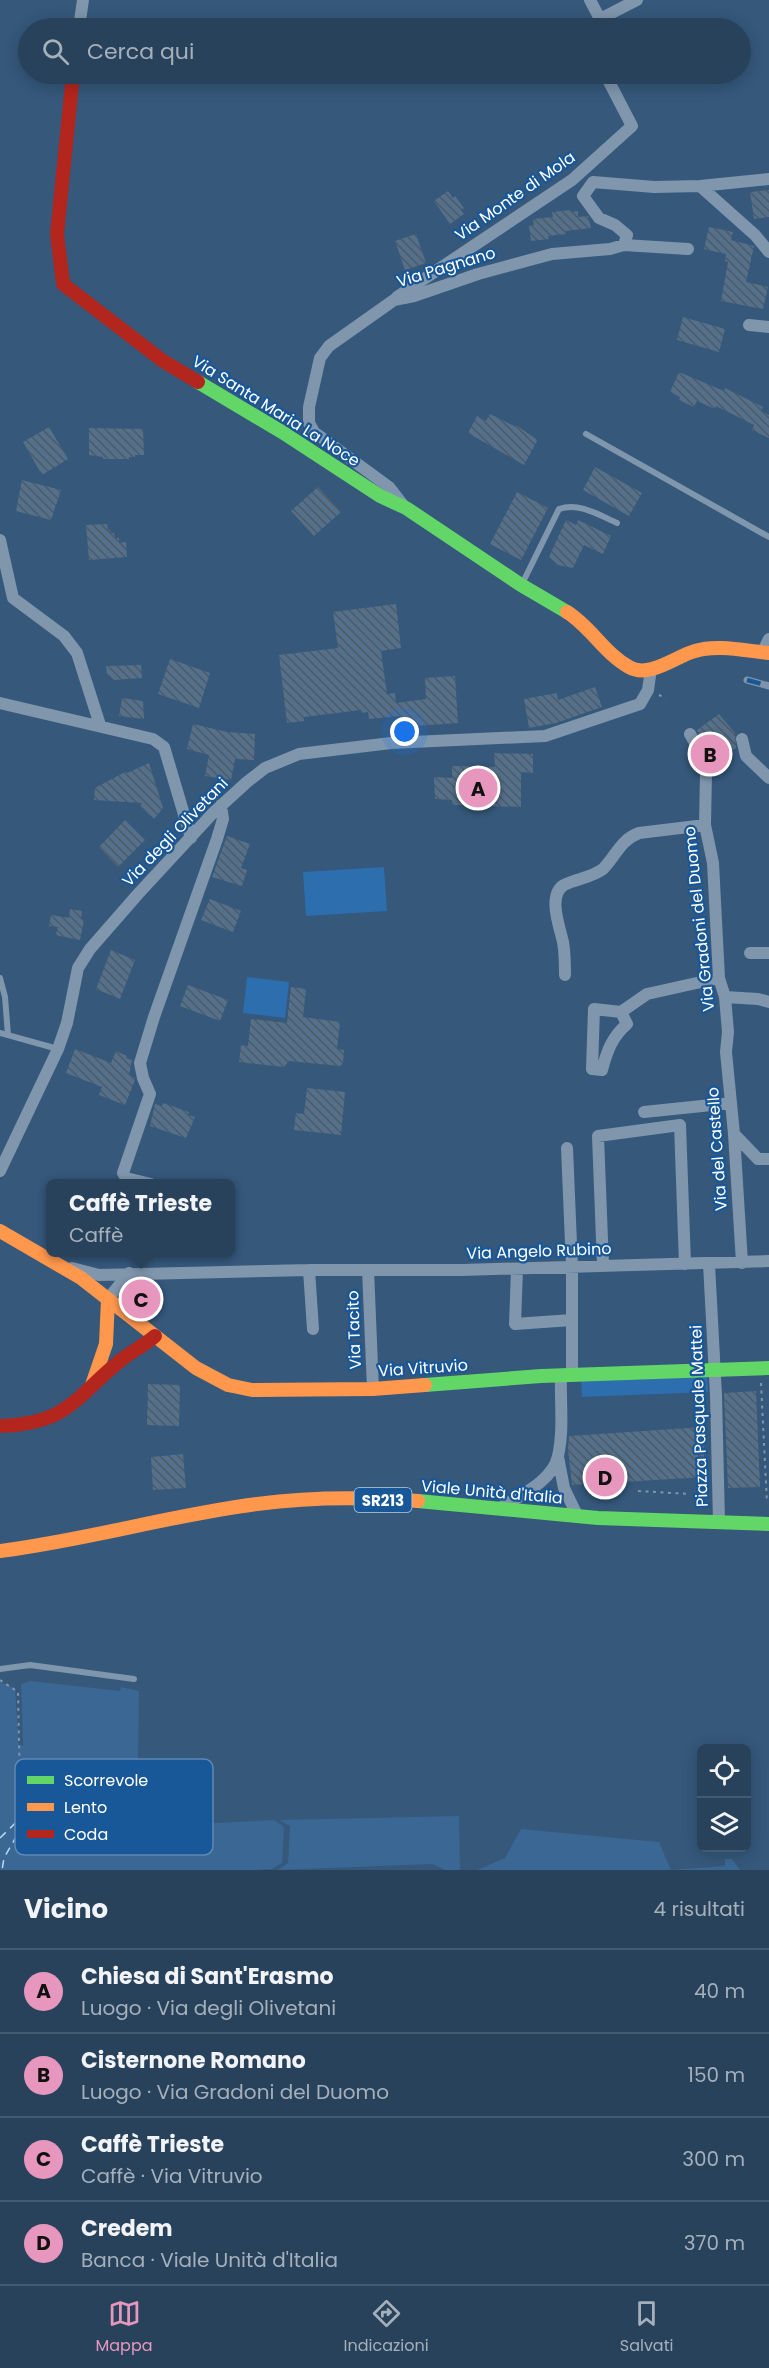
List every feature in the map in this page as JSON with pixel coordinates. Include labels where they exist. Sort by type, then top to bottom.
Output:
[{"type":"street","points":[[80,18],[83,0]]},
{"type":"street","points":[[590,0],[596,18]]},
{"type":"street","points":[[608,18],[637,0]]},
{"type":"street","name":"Via Santa Maria La Noce","points":[[72,84],[57,234],[63,284],[163,361],[282,432],[380,496],[406,508],[521,585],[576,618],[613,655],[630,668],[639,671],[651,669]]},
{"type":"street","name":"Via Monte di Mola","points":[[394,300],[572,180],[632,126],[610,84]]},
{"type":"street","points":[[624,245],[627,235],[615,225],[599,218],[583,196],[593,182],[654,188],[769,179]]},
{"type":"street","points":[[700,186],[755,235],[769,252]]},
{"type":"street","name":"Via Pagnano","points":[[406,508],[389,487],[314,432],[309,423],[309,407],[320,358],[329,346],[394,300],[414,296],[524,261],[552,254],[610,249],[624,245],[688,249]]},
{"type":"street","points":[[750,325],[769,327]]},
{"type":"street","points":[[0,540],[13,598],[64,636],[77,653],[100,725]]},
{"type":"street","points":[[651,669],[696,650],[767,648]]},
{"type":"street","name":"Via degli Olivetani","points":[[0,1172],[58,1049],[68,1023],[78,968],[90,949],[221,805],[265,768],[299,754],[390,743],[545,736],[626,710],[642,701],[648,690],[651,669]]},
{"type":"street","points":[[0,703],[153,739],[164,747],[191,838]]},
{"type":"street","name":"Via Gradoni del Duomo","points":[[690,734],[699,750],[706,773],[705,825],[713,863],[719,978],[725,997],[728,1032]]},
{"type":"street","points":[[742,739],[746,756],[769,778]]},
{"type":"street","points":[[130,1179],[126,1178],[123,1173],[150,1094],[140,1063],[154,1017],[218,839],[223,819],[221,805]]},
{"type":"street","points":[[565,975],[563,941],[558,927],[556,899],[557,892],[562,886],[602,870],[630,836],[705,825]]},
{"type":"street","points":[[750,953],[769,953]]},
{"type":"street","points":[[621,1012],[627,1024],[618,1032],[608,1048],[602,1070],[592,1069],[594,1009],[621,1012],[647,994],[719,978]]},
{"type":"street","points":[[725,997],[769,1002]]},
{"type":"street","name":"Via del Castello","points":[[728,1032],[726,1052],[742,1263]]},
{"type":"street","points":[[644,1112],[731,1103]]},
{"type":"street","points":[[603,1266],[598,1136],[680,1125],[685,1264]]},
{"type":"street","points":[[734,1134],[758,1158],[769,1160]]},
{"type":"street","points":[[567,1148],[572,1320],[558,1457],[564,1488],[578,1517]]},
{"type":"street","name":"Via Vitruvio","points":[[0,1231],[46,1256]]},
{"type":"street","name":"Via Vitruvio","points":[[47,1257],[108,1299],[196,1368],[228,1385],[252,1390],[373,1389],[567,1375],[765,1368]]},
{"type":"street","name":"Via Angelo Rubino","points":[[62,1265],[99,1275],[309,1270],[517,1269],[769,1261]]},
{"type":"street","name":"Piazza Pasquale Mattei","points":[[709,1264],[715,1370],[719,1522]]},
{"type":"street","points":[[517,1269],[515,1324],[572,1320]]},
{"type":"street","points":[[309,1270],[313,1329]]},
{"type":"street","name":"Via Tacito","points":[[368,1270],[373,1389]]},
{"type":"street","points":[[91,1389],[106,1344],[108,1299],[129,1273]]},
{"type":"street","points":[[0,1426],[44,1422],[74,1405],[122,1359],[156,1336]]},
{"type":"street","points":[[498,1509],[533,1488],[548,1474],[558,1457]]},
{"type":"street","name":"Viale Unità d'Italia","points":[[0,1551],[42,1547],[226,1509],[293,1500],[351,1498],[418,1501],[578,1517],[769,1524]]},
{"type":"lane","points":[[586,434],[769,537]]},
{"type":"lane","points":[[521,585],[559,509],[568,506],[578,507],[617,523]]},
{"type":"lane","points":[[0,978],[5,997],[8,1035]]},
{"type":"lane","points":[[0,1033],[58,1049]]},
{"type":"lane","points":[[0,1669],[30,1665],[134,1679]]},
{"type":"path","points":[[765,1368],[767,1503]]},
{"type":"path","points":[[638,1491],[690,1494]]},
{"type":"path","points":[[0,1680],[18,1692],[19,1759]]},
{"type":"shaded area","points":[[384,867],[387,911],[306,916],[303,872]]},
{"type":"shaded area","points":[[247,977],[289,982],[285,1018],[243,1013]]},
{"type":"shaded area","points":[[707,1376],[708,1392],[582,1397],[581,1381]]},
{"type":"shaded area","points":[[31,1681],[120,1691],[121,1687],[139,1691],[138,1759],[15,1759],[15,1855],[213,1855],[213,1823],[274,1820],[284,1827],[282,1863],[272,1869],[256,1870],[0,1870],[0,1682],[15,1688],[19,1745],[23,1745],[21,1684]]},
{"type":"shaded area","points":[[459,1816],[460,1870],[445,1870],[432,1864],[278,1870],[288,1863],[290,1826],[279,1820]]},
{"type":"shaded area","points":[[521,1829],[659,1842],[671,1870],[477,1870],[505,1858]]},
{"type":"shaded area","points":[[725,1859],[732,1859],[740,1870],[671,1870],[725,1866]]},
{"type":"building","points":[[769,190],[769,217],[754,219],[750,192]]},
{"type":"building","points":[[448,191],[464,208],[461,210],[464,214],[450,224],[434,201]]},
{"type":"building","points":[[571,210],[571,212],[578,211],[578,217],[588,216],[591,228],[566,231],[566,234],[548,236],[549,239],[531,241],[529,226],[534,225],[533,219],[553,217],[552,212]]},
{"type":"building","points":[[709,227],[733,232],[731,240],[754,246],[746,282],[768,287],[763,309],[721,301],[728,262],[725,261],[726,254],[704,249]]},
{"type":"building","points":[[416,234],[426,263],[405,270],[395,241]]},
{"type":"building","points":[[683,317],[725,329],[719,352],[677,340]]},
{"type":"building","points":[[679,372],[724,391],[725,388],[763,407],[761,411],[769,415],[769,438],[752,430],[754,425],[716,406],[715,409],[697,401],[694,407],[679,400],[680,397],[670,392]]},
{"type":"building","points":[[490,414],[516,427],[516,425],[536,439],[524,465],[468,433],[477,416],[486,421]]},
{"type":"building","points":[[49,427],[68,459],[42,475],[23,442]]},
{"type":"building","points":[[89,428],[143,429],[144,455],[135,455],[129,459],[103,459],[103,457],[89,455]]},
{"type":"building","points":[[595,467],[642,493],[629,516],[583,490]]},
{"type":"building","points":[[22,480],[61,490],[51,520],[16,511]]},
{"type":"building","points":[[318,487],[341,512],[314,536],[291,511]]},
{"type":"building","points":[[517,492],[548,508],[521,560],[490,544]]},
{"type":"building","points":[[566,520],[576,525],[578,520],[611,536],[603,554],[584,545],[573,568],[558,565],[549,557]]},
{"type":"building","points":[[107,524],[108,530],[114,533],[115,538],[119,538],[119,543],[126,542],[127,557],[89,560],[86,525]]},
{"type":"building","points":[[396,604],[401,648],[381,651],[387,694],[395,693],[396,703],[426,699],[425,678],[455,676],[458,723],[402,727],[400,716],[369,719],[368,712],[362,713],[361,710],[304,717],[304,721],[287,723],[279,655],[338,648],[333,612]]},
{"type":"building","points":[[170,659],[210,673],[199,708],[158,694]]},
{"type":"building","points":[[141,665],[142,678],[114,680],[107,674],[106,666]]},
{"type":"building","points":[[595,687],[602,707],[556,723],[529,728],[524,699],[557,693],[558,700]]},
{"type":"building","points":[[122,698],[143,701],[144,719],[119,716]]},
{"type":"building","points":[[719,714],[735,733],[736,748],[733,750],[707,749],[697,730]]},
{"type":"building","points":[[193,724],[227,732],[255,734],[254,760],[235,759],[231,780],[205,776],[209,755],[187,749]]},
{"type":"building","points":[[494,753],[533,754],[533,773],[521,772],[521,807],[452,805],[452,800],[435,799],[434,777],[452,778],[452,766],[495,767]]},
{"type":"building","points":[[149,763],[163,808],[154,819],[140,806],[142,803],[94,800],[95,788],[125,772]]},
{"type":"building","points":[[125,820],[145,840],[118,867],[99,847]]},
{"type":"building","points":[[227,836],[250,844],[241,868],[247,870],[242,886],[212,877]]},
{"type":"building","points":[[210,899],[241,911],[233,932],[201,920]]},
{"type":"building","points":[[70,909],[82,911],[81,919],[84,920],[80,940],[59,936],[56,934],[58,927],[49,926],[51,915],[69,918]]},
{"type":"building","points":[[111,950],[135,960],[120,999],[96,989]]},
{"type":"building","points":[[188,985],[228,1000],[220,1021],[180,1006]]},
{"type":"building","points":[[291,987],[306,989],[303,1017],[340,1022],[337,1049],[344,1050],[343,1063],[340,1066],[289,1061],[284,1067],[239,1062],[241,1045],[248,1046],[251,1019],[287,1023]]},
{"type":"building","points":[[75,1049],[111,1063],[116,1051],[132,1060],[129,1075],[135,1080],[125,1105],[99,1095],[102,1087],[66,1073]]},
{"type":"building","points":[[307,1088],[345,1092],[341,1135],[294,1130],[296,1113],[304,1114]]},
{"type":"building","points":[[163,1103],[189,1112],[188,1115],[195,1117],[186,1138],[150,1126],[155,1104],[162,1106]]},
{"type":"building","points":[[148,1384],[180,1385],[179,1426],[147,1425]]},
{"type":"building","points":[[756,1391],[760,1487],[728,1488],[724,1393]]},
{"type":"building","points":[[703,1427],[705,1477],[572,1485],[569,1436]]},
{"type":"building","points":[[183,1454],[186,1488],[153,1490],[151,1457]]},
{"type":"ferry route","points":[[0,1838],[15,1823]]},
{"type":"ferry route","points":[[2,1870],[4,1858],[15,1839]]},
{"type":"railway","points":[[747,680],[769,686]]},
{"type":"traffic: fast","points":[[198,382],[282,432],[380,496],[406,508],[521,585],[567,612]]},
{"type":"traffic: fast","points":[[425,1385],[541,1376],[769,1368]]},
{"type":"traffic: fast","points":[[418,1501],[598,1518],[769,1524]]},
{"type":"traffic: slow","points":[[567,612],[576,618],[620,662],[637,670],[654,669],[704,649],[722,648],[769,653]]},
{"type":"traffic: slow","points":[[0,1231],[81,1278],[196,1368],[228,1385],[252,1390],[373,1389],[425,1385]]},
{"type":"traffic: slow","points":[[92,1385],[106,1344],[108,1299]]},
{"type":"traffic: slow","points":[[0,1551],[65,1541],[193,1514],[257,1504],[338,1498],[418,1501]]},
{"type":"traffic: jam","points":[[72,84],[57,234],[63,284],[163,361],[198,382]]},
{"type":"traffic: jam","points":[[0,1426],[23,1424],[56,1414],[80,1397],[121,1360],[155,1336]]},
{"type":"place","name":"Cisternone Romano","points":[[710,754]]},
{"type":"place","name":"Chiesa di Sant'Erasmo","points":[[478,788]]},
{"type":"place","name":"Caffè Trieste","points":[[141,1299]]},
{"type":"place","name":"Credem","points":[[605,1477]]}]
